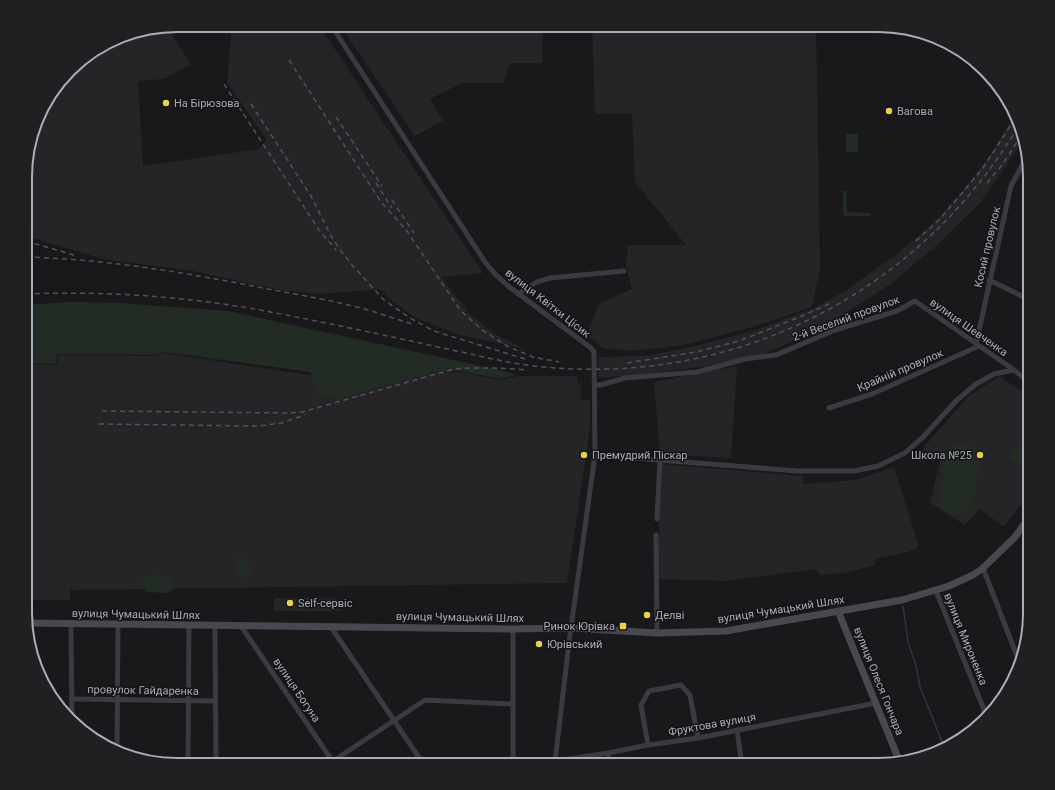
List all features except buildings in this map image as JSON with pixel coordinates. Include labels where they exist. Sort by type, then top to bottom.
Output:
[{"type":"main road","name":"вулиця Чумацький Шлях","points":[[32,623],[513,629],[571,628],[657,632],[726,631],[902,600],[936,591],[973,575],[984,568],[1015,537],[1023,526]]},
{"type":"main road","name":"вулиця Олеся Гончара","points":[[838,611],[898,757]]},
{"type":"street","name":"вулиця Квітки Цісик","points":[[336,32],[485,262],[496,275],[518,294],[592,350],[595,359],[596,455],[571,628],[555,758]]},
{"type":"street","name":"Косий провулок","points":[[977,345],[989,280],[1012,186],[1023,165]]},
{"type":"street","points":[[518,294],[537,282],[550,278],[624,271]]},
{"type":"street","points":[[989,280],[1023,296]]},
{"type":"street","name":"вулиця Шевченка","points":[[915,301],[1023,377]]},
{"type":"street","name":"2-й Веселий провулок","points":[[595,385],[601,385],[625,378],[697,372],[745,359],[776,355],[835,330],[897,311],[915,301]]},
{"type":"street","name":"Крайній провулок","points":[[829,408],[872,394],[977,345]]},
{"type":"street","points":[[596,455],[798,471],[854,471],[878,466],[905,453],[922,438],[957,400],[976,384],[994,374],[1014,370]]},
{"type":"street","points":[[657,518],[660,460]]},
{"type":"street","points":[[656,534],[657,632]]},
{"type":"street","points":[[984,568],[1016,655]]},
{"type":"street","name":"вулиця Мироненка","points":[[936,591],[985,711]]},
{"type":"street","points":[[71,624],[72,712]]},
{"type":"street","points":[[117,745],[118,624]]},
{"type":"street","points":[[188,758],[189,625]]},
{"type":"street","points":[[215,626],[216,758]]},
{"type":"street","name":"вулиця Богуна","points":[[241,626],[331,758]]},
{"type":"street","points":[[331,627],[419,758]]},
{"type":"street","points":[[513,629],[513,758]]},
{"type":"street","points":[[648,745],[641,705],[649,691],[681,685],[690,695],[698,738]]},
{"type":"street","name":"провулок Гайдаренка","points":[[72,699],[215,701]]},
{"type":"street","points":[[341,758],[393,720],[425,700],[512,704]]},
{"type":"street","name":"Фруктова вулиця","points":[[581,758],[648,745],[698,738],[876,703]]},
{"type":"street","points":[[737,730],[741,758]]},
{"type":"street","points":[[608,753],[609,758]]},
{"type":"shaded area","points":[[168,32],[170,32],[191,64],[164,79],[138,81],[143,166],[259,149],[267,140],[227,83],[231,32],[324,32],[483,273],[441,277],[469,313],[493,333],[525,349],[459,335],[416,318],[392,301],[380,289],[320,294],[285,291],[193,271],[103,259],[32,238],[32,168],[37,140],[51,105],[68,81],[81,68],[105,51],[122,43],[140,37]]},
{"type":"shaded area","points":[[345,32],[543,32],[542,63],[510,63],[503,83],[462,83],[430,99],[443,121],[415,136]]},
{"type":"shaded area","points":[[592,32],[816,32],[820,269],[812,307],[749,328],[685,345],[631,351],[602,348],[587,335],[599,304],[632,289],[626,267],[628,245],[686,245],[635,182],[632,114],[595,114]]},
{"type":"shaded area","points":[[1011,120],[1019,146],[980,203],[937,245],[892,283],[822,327],[765,354],[701,367],[598,378],[599,357],[645,356],[687,348],[753,331],[814,308],[848,289],[895,255],[928,228],[960,194],[990,155]]},
{"type":"shaded area","points":[[846,134],[858,134],[858,152],[846,152]]},
{"type":"shaded area","points":[[843,191],[847,191],[847,212],[870,213],[870,216],[845,216],[843,214]]},
{"type":"shaded area","points":[[69,302],[121,303],[228,311],[517,375],[500,379],[460,371],[430,372],[338,399],[320,396],[315,388],[311,372],[164,352],[156,355],[57,354],[56,364],[32,363],[32,305]]},
{"type":"shaded area","points":[[164,353],[309,375],[460,372],[500,380],[518,376],[577,376],[577,382],[581,384],[581,400],[590,400],[590,421],[567,583],[70,590],[70,600],[32,600],[32,364],[57,365],[58,355],[156,356]]},
{"type":"shaded area","points":[[737,366],[731,458],[660,454],[654,382]]},
{"type":"shaded area","name":"Школа №25","points":[[1000,376],[1023,393],[1023,502],[1004,527],[980,509],[965,525],[930,503],[940,461],[922,449],[969,396]]},
{"type":"shaded area","points":[[1023,438],[1023,469],[1008,458]]},
{"type":"shaded area","points":[[963,443],[970,445],[975,449],[978,454],[979,465],[972,506],[965,512],[955,515],[946,511],[938,496],[945,457],[952,447]]},
{"type":"shaded area","points":[[662,464],[803,476],[803,484],[856,480],[894,467],[919,547],[908,552],[875,559],[875,565],[845,573],[821,575],[815,569],[726,581],[658,579],[658,544]]},
{"type":"shaded area","points":[[237,556],[246,560],[251,567],[252,574],[244,579],[235,574]]},
{"type":"shaded area","points":[[152,575],[171,577],[171,585],[174,588],[167,593],[146,592],[141,581],[145,577]]},
{"type":"shaded area","points":[[274,598],[336,598],[336,604],[341,604],[341,611],[274,611]]},
{"type":"waterway","points":[[903,606],[908,642],[916,665],[920,687],[942,743]]},
{"type":"railway","points":[[289,60],[381,202],[407,231],[460,310],[482,330],[507,346],[533,357],[559,362]]},
{"type":"railway","points":[[224,84],[319,230],[336,250]]},
{"type":"railway","points":[[251,104],[311,196],[331,236],[341,251],[384,300],[410,318],[434,331],[525,359]]},
{"type":"railway","points":[[336,117],[382,186]]},
{"type":"railway","points":[[916,241],[941,218],[983,168],[1012,123]]},
{"type":"railway","points":[[32,294],[114,294],[172,298],[231,305],[308,319],[527,365],[601,369],[673,363],[743,346],[808,320],[870,284],[926,240],[975,187],[1015,131]]},
{"type":"railway","points":[[987,183],[1002,165],[1018,140]]},
{"type":"railway","points":[[376,183],[392,208]]},
{"type":"railway","points":[[392,200],[414,233]]},
{"type":"railway","points":[[32,243],[74,255]]},
{"type":"railway","points":[[32,257],[82,260],[138,266],[193,275],[346,304],[415,325]]},
{"type":"railway","points":[[627,363],[696,352],[739,341],[831,303]]},
{"type":"railway","points":[[102,411],[302,412],[454,369],[491,368],[528,370]]},
{"type":"railway","points":[[99,424],[259,426],[281,423],[305,415]]},
{"type":"place","name":"На Бірюзова","points":[[166,103]]},
{"type":"place","name":"Вагова","points":[[889,111]]},
{"type":"place","name":"Премудрий Піскар","points":[[584,455]]},
{"type":"place","name":"Школа №25","points":[[980,455]]},
{"type":"place","name":"Self-сервіс","points":[[290,603]]},
{"type":"place","name":"Делві","points":[[647,615]]},
{"type":"place","name":"Ринок Юрівка","points":[[623,626]]},
{"type":"place","name":"Юрівський","points":[[539,644]]}]
